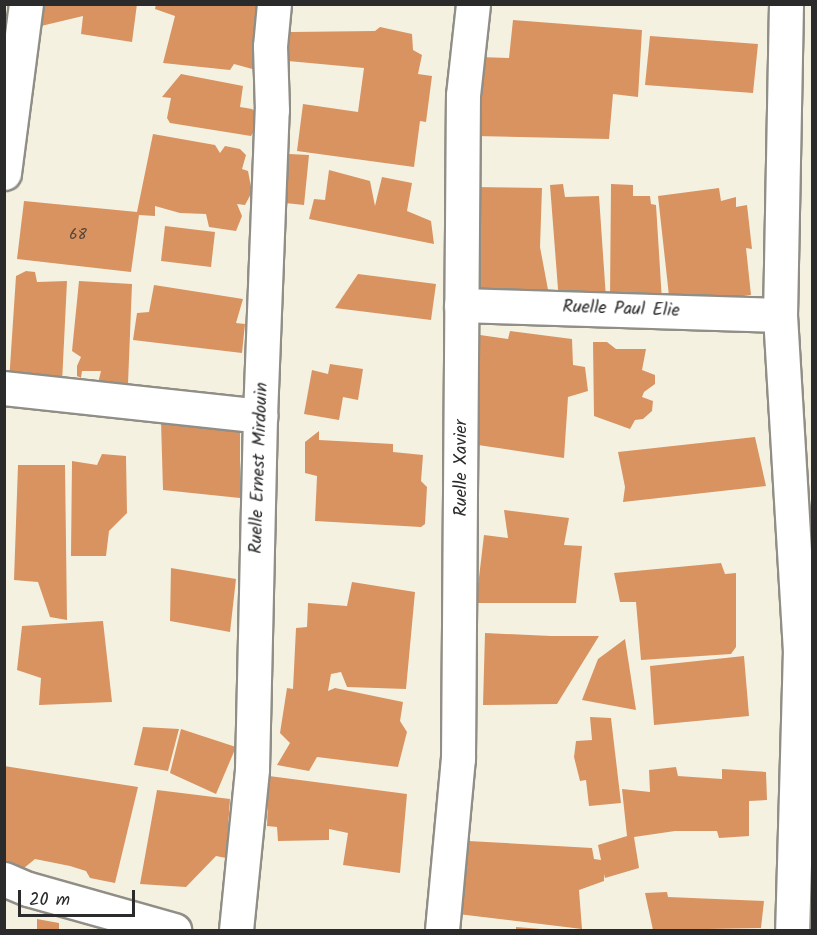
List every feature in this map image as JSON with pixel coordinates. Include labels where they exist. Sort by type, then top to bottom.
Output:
[{"type":"street","points":[[4,173],[26,4]]},
{"type":"street","name":"Ruelle Ernest Mirdouin","points":[[236,930],[252,769],[260,416],[272,121],[270,46],[274,4]]},
{"type":"street","name":"Ruelle Xavier","points":[[442,930],[459,759],[463,94],[473,4]]},
{"type":"street","points":[[786,4],[780,315],[800,649],[792,930]]},
{"type":"street","name":"Ruelle Paul Elie","points":[[461,305],[780,315]]},
{"type":"street","points":[[4,388],[260,416]]},
{"type":"street","points":[[4,879],[28,889],[174,930]]},
{"type":"building","points":[[44,4],[137,4],[132,42],[81,34],[83,16],[41,26]]},
{"type":"building","points":[[156,4],[275,4],[267,73],[234,64],[230,70],[163,63],[175,16],[155,9]]},
{"type":"building","points":[[513,20],[642,30],[638,97],[613,94],[609,139],[476,136],[478,57],[509,58]]},
{"type":"building","points":[[380,27],[412,34],[413,50],[422,55],[418,74],[432,76],[426,122],[420,121],[414,167],[297,151],[303,104],[358,112],[364,68],[288,61],[290,32],[375,31]]},
{"type":"building","points":[[650,36],[758,44],[753,93],[645,85]]},
{"type":"building","points":[[181,74],[243,86],[240,107],[252,109],[258,115],[258,125],[251,136],[170,123],[167,118],[171,98],[162,97]]},
{"type":"building","points":[[153,134],[215,145],[220,153],[225,146],[240,149],[246,155],[242,169],[248,171],[252,192],[245,205],[237,204],[242,216],[236,231],[209,227],[206,214],[180,213],[155,206],[155,216],[139,215],[131,272],[17,259],[24,201],[137,212]]},
{"type":"building","points":[[289,154],[309,155],[304,205],[285,203]]},
{"type":"building","points":[[329,170],[370,181],[375,206],[382,177],[412,183],[407,211],[431,221],[434,244],[309,219],[314,199],[325,200]]},
{"type":"building","points":[[563,184],[565,197],[599,196],[606,298],[559,302],[550,185]]},
{"type":"building","points":[[611,184],[633,185],[633,196],[650,196],[651,204],[656,205],[662,301],[610,298]]},
{"type":"building","points":[[472,187],[542,188],[540,247],[549,295],[472,287]]},
{"type":"building","points":[[719,188],[721,201],[736,197],[736,207],[747,205],[752,249],[746,248],[751,295],[670,305],[658,196]]},
{"type":"building","points":[[165,226],[215,232],[211,267],[161,261]]},
{"type":"building","points":[[26,271],[35,272],[37,282],[67,281],[62,383],[9,382],[16,276]]},
{"type":"building","points":[[358,274],[436,284],[431,320],[335,308]]},
{"type":"building","points":[[79,281],[132,284],[128,384],[98,383],[101,371],[82,371],[81,378],[77,376],[77,366],[81,357],[72,351]]},
{"type":"building","points":[[154,285],[243,299],[236,323],[245,324],[242,353],[133,340],[137,313],[149,312]]},
{"type":"building","points":[[510,331],[572,339],[573,365],[585,367],[588,391],[568,397],[564,458],[478,445],[480,335],[508,339]]},
{"type":"building","points":[[593,342],[607,342],[616,349],[646,349],[642,370],[655,375],[655,384],[644,392],[642,397],[653,401],[652,411],[643,419],[635,420],[630,429],[594,416]]},
{"type":"building","points":[[330,364],[363,369],[358,400],[343,397],[339,420],[304,414],[312,370],[328,374]]},
{"type":"building","points":[[161,421],[240,426],[240,498],[163,490]]},
{"type":"building","points":[[319,431],[319,440],[393,444],[393,452],[423,455],[421,481],[427,487],[425,524],[421,527],[315,521],[317,476],[305,473],[305,442]]},
{"type":"building","points":[[755,437],[766,486],[623,502],[625,487],[618,452]]},
{"type":"building","points":[[102,454],[126,456],[127,513],[109,531],[106,556],[71,556],[72,461],[97,465]]},
{"type":"building","points":[[18,465],[65,465],[67,620],[50,617],[38,582],[14,580]]},
{"type":"building","points":[[504,510],[569,518],[564,545],[582,546],[576,603],[476,603],[484,535],[508,538]]},
{"type":"building","points":[[721,563],[725,574],[736,573],[736,647],[731,654],[641,660],[636,602],[620,602],[614,573]]},
{"type":"building","points":[[171,568],[236,579],[230,632],[170,621]]},
{"type":"building","points":[[352,582],[415,592],[406,689],[347,687],[341,672],[331,674],[328,691],[335,688],[403,702],[400,721],[407,732],[398,767],[317,757],[309,771],[277,765],[290,743],[280,733],[287,688],[293,689],[296,628],[307,627],[308,603],[347,606]]},
{"type":"building","points":[[103,621],[112,702],[39,705],[41,678],[17,670],[22,626]]},
{"type":"building","points":[[485,633],[599,636],[557,704],[483,705]]},
{"type":"building","points":[[625,639],[636,710],[582,700],[598,659]]},
{"type":"building","points":[[744,656],[749,716],[654,725],[650,666]]},
{"type":"building","points":[[590,717],[611,718],[621,803],[589,806],[586,780],[580,781],[574,757],[576,741],[592,740]]},
{"type":"building","points":[[143,727],[179,729],[168,771],[134,765]]},
{"type":"building","points":[[181,729],[236,747],[216,794],[170,773]]},
{"type":"building","points":[[4,766],[138,787],[115,883],[90,878],[86,871],[70,866],[35,859],[24,868],[13,866],[4,860]]},
{"type":"building","points":[[676,767],[678,776],[722,779],[722,769],[766,772],[767,800],[749,801],[749,836],[719,838],[717,831],[675,831],[634,837],[639,868],[605,878],[604,874],[604,881],[579,890],[582,929],[458,914],[468,841],[592,848],[594,859],[601,860],[598,845],[627,836],[622,789],[650,792],[649,770]]},
{"type":"building","points":[[269,776],[407,794],[400,873],[343,865],[348,833],[329,829],[329,840],[278,841],[277,827],[267,826]]},
{"type":"building","points":[[157,790],[230,799],[226,858],[216,856],[186,887],[140,884]]},
{"type":"building","points":[[667,892],[668,897],[764,901],[761,928],[653,930],[645,893]]},
{"type":"building","points":[[37,919],[59,923],[59,930],[37,930]]},
{"type":"building","points":[[516,927],[541,929],[541,930],[516,930]]}]
